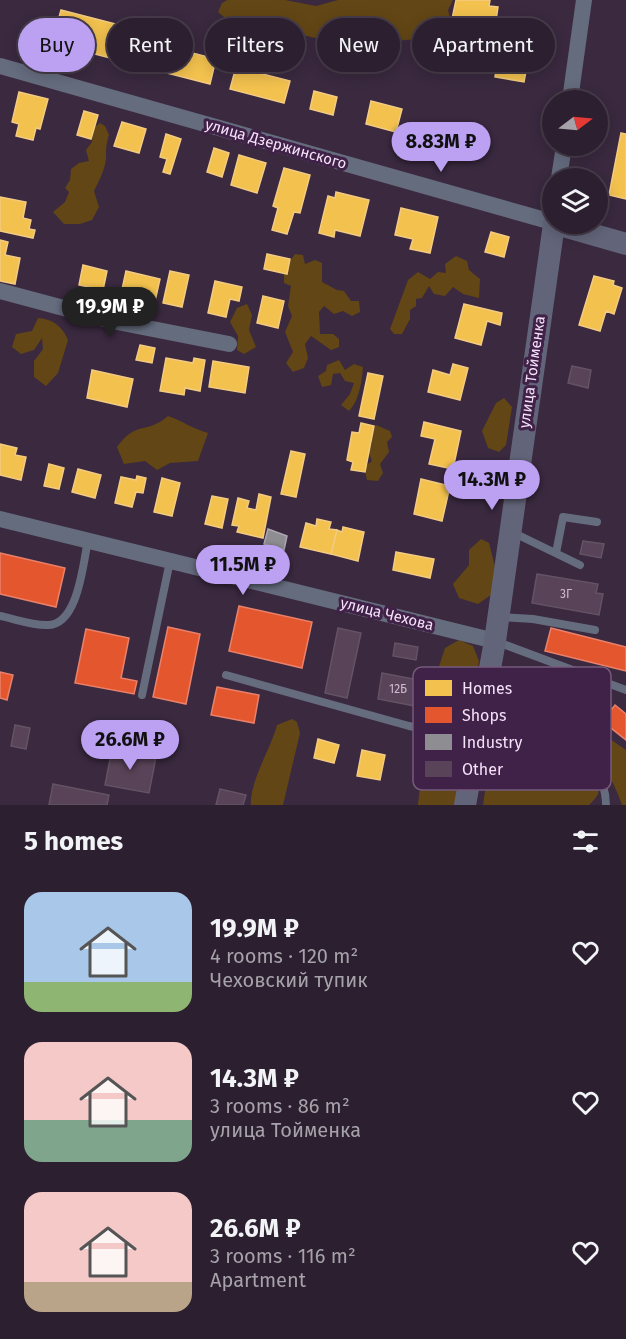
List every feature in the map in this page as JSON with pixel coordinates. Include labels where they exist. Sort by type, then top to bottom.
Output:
[{"type":"street","points":[[571,90],[584,0]]},
{"type":"street","name":"улица Дзержинского","points":[[0,66],[542,220]]},
{"type":"street","name":"улица Тойменка","points":[[490,667],[552,234]]},
{"type":"street","name":"улица Дзержинского","points":[[592,234],[626,244]]},
{"type":"street","points":[[0,291],[112,321],[229,344]]},
{"type":"street","name":"улица Чехова","points":[[0,519],[495,641]]},
{"type":"street","name":"улица Тойменка","points":[[465,805],[468,790]]},
{"type":"lane","points":[[556,553],[563,517],[597,522]]},
{"type":"lane","points":[[509,530],[580,565]]},
{"type":"lane","points":[[0,616],[48,626],[63,621],[74,605],[88,540]]},
{"type":"lane","points":[[141,695],[170,561]]},
{"type":"lane","points":[[498,617],[533,619],[595,630]]},
{"type":"lane","points":[[495,641],[565,667]]},
{"type":"lane","points":[[226,675],[413,727]]},
{"type":"lane","points":[[611,684],[626,690]]},
{"type":"lane","points":[[603,790],[606,805]]},
{"type":"shaded area","points":[[227,0],[285,0],[316,6],[338,0],[453,0],[448,10],[450,18],[412,18],[412,40],[400,41],[400,18],[317,18],[317,38],[305,36],[305,18],[225,18],[218,12],[222,3]]},
{"type":"shaded area","points":[[100,123],[105,126],[109,135],[102,175],[94,191],[99,207],[92,220],[80,224],[64,224],[53,212],[65,202],[69,192],[65,188],[70,180],[71,169],[79,163],[89,161],[86,150],[92,142],[93,128]]},
{"type":"shaded area","points":[[295,254],[303,255],[305,264],[315,260],[322,263],[322,282],[344,291],[351,301],[359,301],[360,312],[352,316],[343,311],[334,314],[324,306],[319,312],[320,334],[333,334],[339,339],[339,347],[331,350],[311,336],[305,344],[308,358],[304,368],[293,372],[286,363],[293,352],[285,332],[292,316],[288,306],[291,286],[284,283],[284,269]]},
{"type":"shaded area","points":[[456,256],[467,261],[469,270],[480,279],[479,298],[463,294],[453,287],[445,296],[434,294],[429,286],[422,298],[416,299],[416,306],[410,310],[410,319],[402,334],[394,334],[390,329],[408,280],[418,272],[430,279],[438,272],[446,273],[445,264]]},
{"type":"shaded area","points":[[247,304],[252,315],[249,330],[256,347],[244,354],[237,350],[238,336],[230,322],[237,308]]},
{"type":"shaded area","points":[[38,318],[56,324],[68,340],[58,373],[46,386],[34,377],[34,361],[43,349],[42,338],[34,350],[21,354],[12,347],[16,334],[32,331]]},
{"type":"shaded area","points":[[339,360],[345,370],[354,364],[363,367],[358,396],[349,411],[341,405],[350,394],[354,383],[345,381],[340,373],[333,374],[331,385],[322,387],[318,376],[326,371],[327,365]]},
{"type":"shaded area","points":[[504,398],[512,407],[506,445],[499,452],[488,448],[482,431],[496,403]]},
{"type":"shaded area","points":[[168,416],[208,433],[198,461],[170,463],[157,470],[145,461],[124,464],[117,447],[124,439],[130,433],[160,422]]},
{"type":"shaded area","points":[[376,425],[390,431],[392,437],[387,442],[389,452],[380,464],[383,473],[378,481],[367,480],[364,467],[372,461],[369,453],[372,443],[368,433]]},
{"type":"shaded area","points":[[481,539],[489,543],[495,567],[491,595],[478,604],[459,598],[453,584],[469,565],[469,550]]},
{"type":"shaded area","points":[[459,640],[473,646],[479,661],[478,667],[439,667],[445,648]]},
{"type":"shaded area","points":[[292,719],[297,722],[300,733],[283,805],[251,805],[253,786],[277,725]]},
{"type":"shaded area","points":[[611,740],[626,750],[626,805],[622,805],[611,780]]},
{"type":"shaded area","points":[[420,790],[459,790],[458,805],[418,805]]},
{"type":"shaded area","points":[[485,790],[598,790],[596,798],[589,805],[483,805]]},
{"type":"building: Homes","points":[[456,0],[490,0],[489,6],[498,7],[496,18],[452,18]]},
{"type":"building: Homes","points":[[61,10],[92,18],[59,18]]},
{"type":"building: Homes","points":[[95,19],[107,22],[107,57],[95,54]]},
{"type":"building: Homes","points":[[193,53],[205,56],[205,72],[213,72],[210,84],[163,72],[193,72]]},
{"type":"building: Homes","points":[[235,72],[255,72],[290,81],[284,103],[230,89]]},
{"type":"building: Homes","points":[[496,72],[526,72],[524,82],[495,77]]},
{"type":"building: Homes","points":[[314,91],[337,97],[333,115],[310,109]]},
{"type":"building: Homes","points":[[19,92],[48,99],[40,129],[36,128],[33,140],[16,136],[19,124],[12,122]]},
{"type":"building: Homes","points":[[371,101],[402,109],[396,132],[366,124]]},
{"type":"building: Homes","points":[[84,111],[98,115],[91,139],[77,135]]},
{"type":"building: Homes","points":[[122,122],[146,129],[139,153],[114,146]]},
{"type":"building: Homes","points":[[621,133],[626,134],[626,199],[609,195]]},
{"type":"building: Homes","points":[[166,134],[181,139],[170,174],[163,172],[167,159],[160,157]]},
{"type":"building: Homes","points":[[214,148],[229,153],[222,177],[207,172]]},
{"type":"building: Homes","points":[[239,155],[266,163],[257,193],[231,185]]},
{"type":"building: Homes","points":[[284,168],[310,175],[300,213],[294,212],[287,234],[272,230],[278,208],[273,206]]},
{"type":"building: Homes","points":[[336,192],[369,200],[360,236],[335,230],[334,237],[319,233],[328,196],[335,198]]},
{"type":"building: Homes","points":[[0,197],[26,202],[23,218],[31,220],[29,229],[35,230],[33,238],[0,231]]},
{"type":"building: Homes","points":[[401,208],[438,217],[430,253],[410,249],[413,239],[395,235]]},
{"type":"building: Homes","points":[[491,232],[509,237],[504,257],[485,252]]},
{"type":"building: Homes","points":[[0,240],[8,242],[5,255],[20,258],[15,284],[0,281]]},
{"type":"building: Homes","points":[[267,254],[290,259],[287,274],[264,269]]},
{"type":"building: Homes","points":[[83,265],[107,271],[103,290],[79,285]]},
{"type":"building: Homes","points":[[126,271],[160,279],[155,301],[121,294]]},
{"type":"building: Homes","points":[[170,271],[189,275],[182,307],[163,303]]},
{"type":"building: Homes","points":[[594,276],[614,281],[613,285],[622,288],[614,314],[606,311],[600,331],[579,325]]},
{"type":"building: Homes","points":[[215,281],[242,287],[239,301],[230,299],[226,317],[208,313]]},
{"type":"building: Homes","points":[[263,296],[284,301],[278,328],[257,323]]},
{"type":"building: Homes","points":[[464,304],[502,313],[500,325],[487,321],[481,345],[455,338]]},
{"type":"building: Homes","points":[[140,345],[155,348],[152,363],[136,360]]},
{"type":"building: Homes","points":[[166,358],[193,363],[194,358],[205,360],[200,391],[185,388],[184,395],[160,391]]},
{"type":"building: Homes","points":[[213,361],[249,367],[245,393],[209,387]]},
{"type":"building: Homes","points":[[453,364],[468,368],[460,400],[428,392],[433,370],[450,375]]},
{"type":"building: Homes","points":[[92,370],[133,379],[127,407],[87,398]]},
{"type":"building: Homes","points":[[368,373],[383,376],[374,419],[359,416]]},
{"type":"building: Homes","points":[[424,422],[461,431],[453,469],[429,464],[435,439],[421,436]]},
{"type":"building: Homes","points":[[361,423],[374,426],[365,472],[351,470],[353,462],[347,460],[352,432],[359,433]]},
{"type":"building: Homes","points":[[0,444],[17,448],[15,455],[26,457],[21,480],[0,475]]},
{"type":"building: Homes","points":[[291,451],[305,454],[296,497],[281,494]]},
{"type":"building: Homes","points":[[49,464],[64,468],[59,489],[44,486]]},
{"type":"building: Homes","points":[[78,469],[101,475],[95,498],[72,492]]},
{"type":"building: Homes","points":[[137,476],[146,478],[143,493],[136,492],[132,507],[115,503],[121,477],[136,480]]},
{"type":"building: Homes","points":[[162,478],[180,483],[172,516],[154,512]]},
{"type":"building: Homes","points":[[421,479],[450,486],[442,521],[414,514]]},
{"type":"building: Homes","points":[[259,494],[271,497],[263,538],[237,532],[239,526],[232,525],[238,498],[249,501],[247,508],[256,510]]},
{"type":"building: Homes","points":[[212,496],[228,499],[222,528],[205,524]]},
{"type":"building: Homes","points":[[317,519],[331,522],[329,529],[337,530],[331,554],[300,547],[306,523],[316,526]]},
{"type":"building: Homes","points":[[343,527],[364,532],[358,561],[331,554],[337,530],[342,532]]},
{"type":"building: Homes","points":[[396,552],[434,559],[430,578],[393,570]]},
{"type":"building: Homes","points":[[318,739],[339,745],[334,763],[314,758]]},
{"type":"building: Homes","points":[[362,750],[385,755],[380,780],[357,776]]},
{"type":"building: Shops","points":[[0,553],[65,568],[56,607],[0,594]]},
{"type":"building: Shops","points":[[239,606],[312,622],[302,668],[229,651]]},
{"type":"building: Shops","points":[[168,627],[200,634],[186,704],[153,697]]},
{"type":"building: Shops","points":[[551,628],[626,647],[626,671],[611,667],[545,651]]},
{"type":"building: Shops","points":[[86,629],[129,638],[121,678],[137,681],[134,694],[75,683]]},
{"type":"building: Shops","points":[[0,672],[13,675],[7,700],[0,698]]},
{"type":"building: Shops","points":[[217,687],[259,695],[254,723],[211,715]]},
{"type":"building: Shops","points":[[615,705],[626,714],[626,740],[611,728],[611,708]]},
{"type":"building: Industry","points":[[268,529],[287,536],[284,550],[264,544]]},
{"type":"building: Other","points":[[572,366],[591,370],[588,388],[568,383]]},
{"type":"building: Other","points":[[583,541],[604,544],[601,558],[580,554]]},
{"type":"building: Other","points":[[537,574],[598,584],[596,593],[603,594],[599,615],[532,603]]},
{"type":"building: Other","points":[[338,628],[361,633],[347,698],[325,693]]},
{"type":"building: Other","points":[[395,643],[418,647],[416,660],[393,656]]},
{"type":"building: Other","points":[[382,673],[413,679],[413,706],[378,699]]},
{"type":"building: Other","points":[[15,725],[30,728],[26,749],[11,746]]},
{"type":"building: Other","points":[[112,749],[156,757],[149,793],[105,785]]},
{"type":"building: Other","points":[[53,784],[109,795],[107,805],[49,805]]},
{"type":"building: Other","points":[[220,789],[246,795],[243,805],[216,805]]}]
